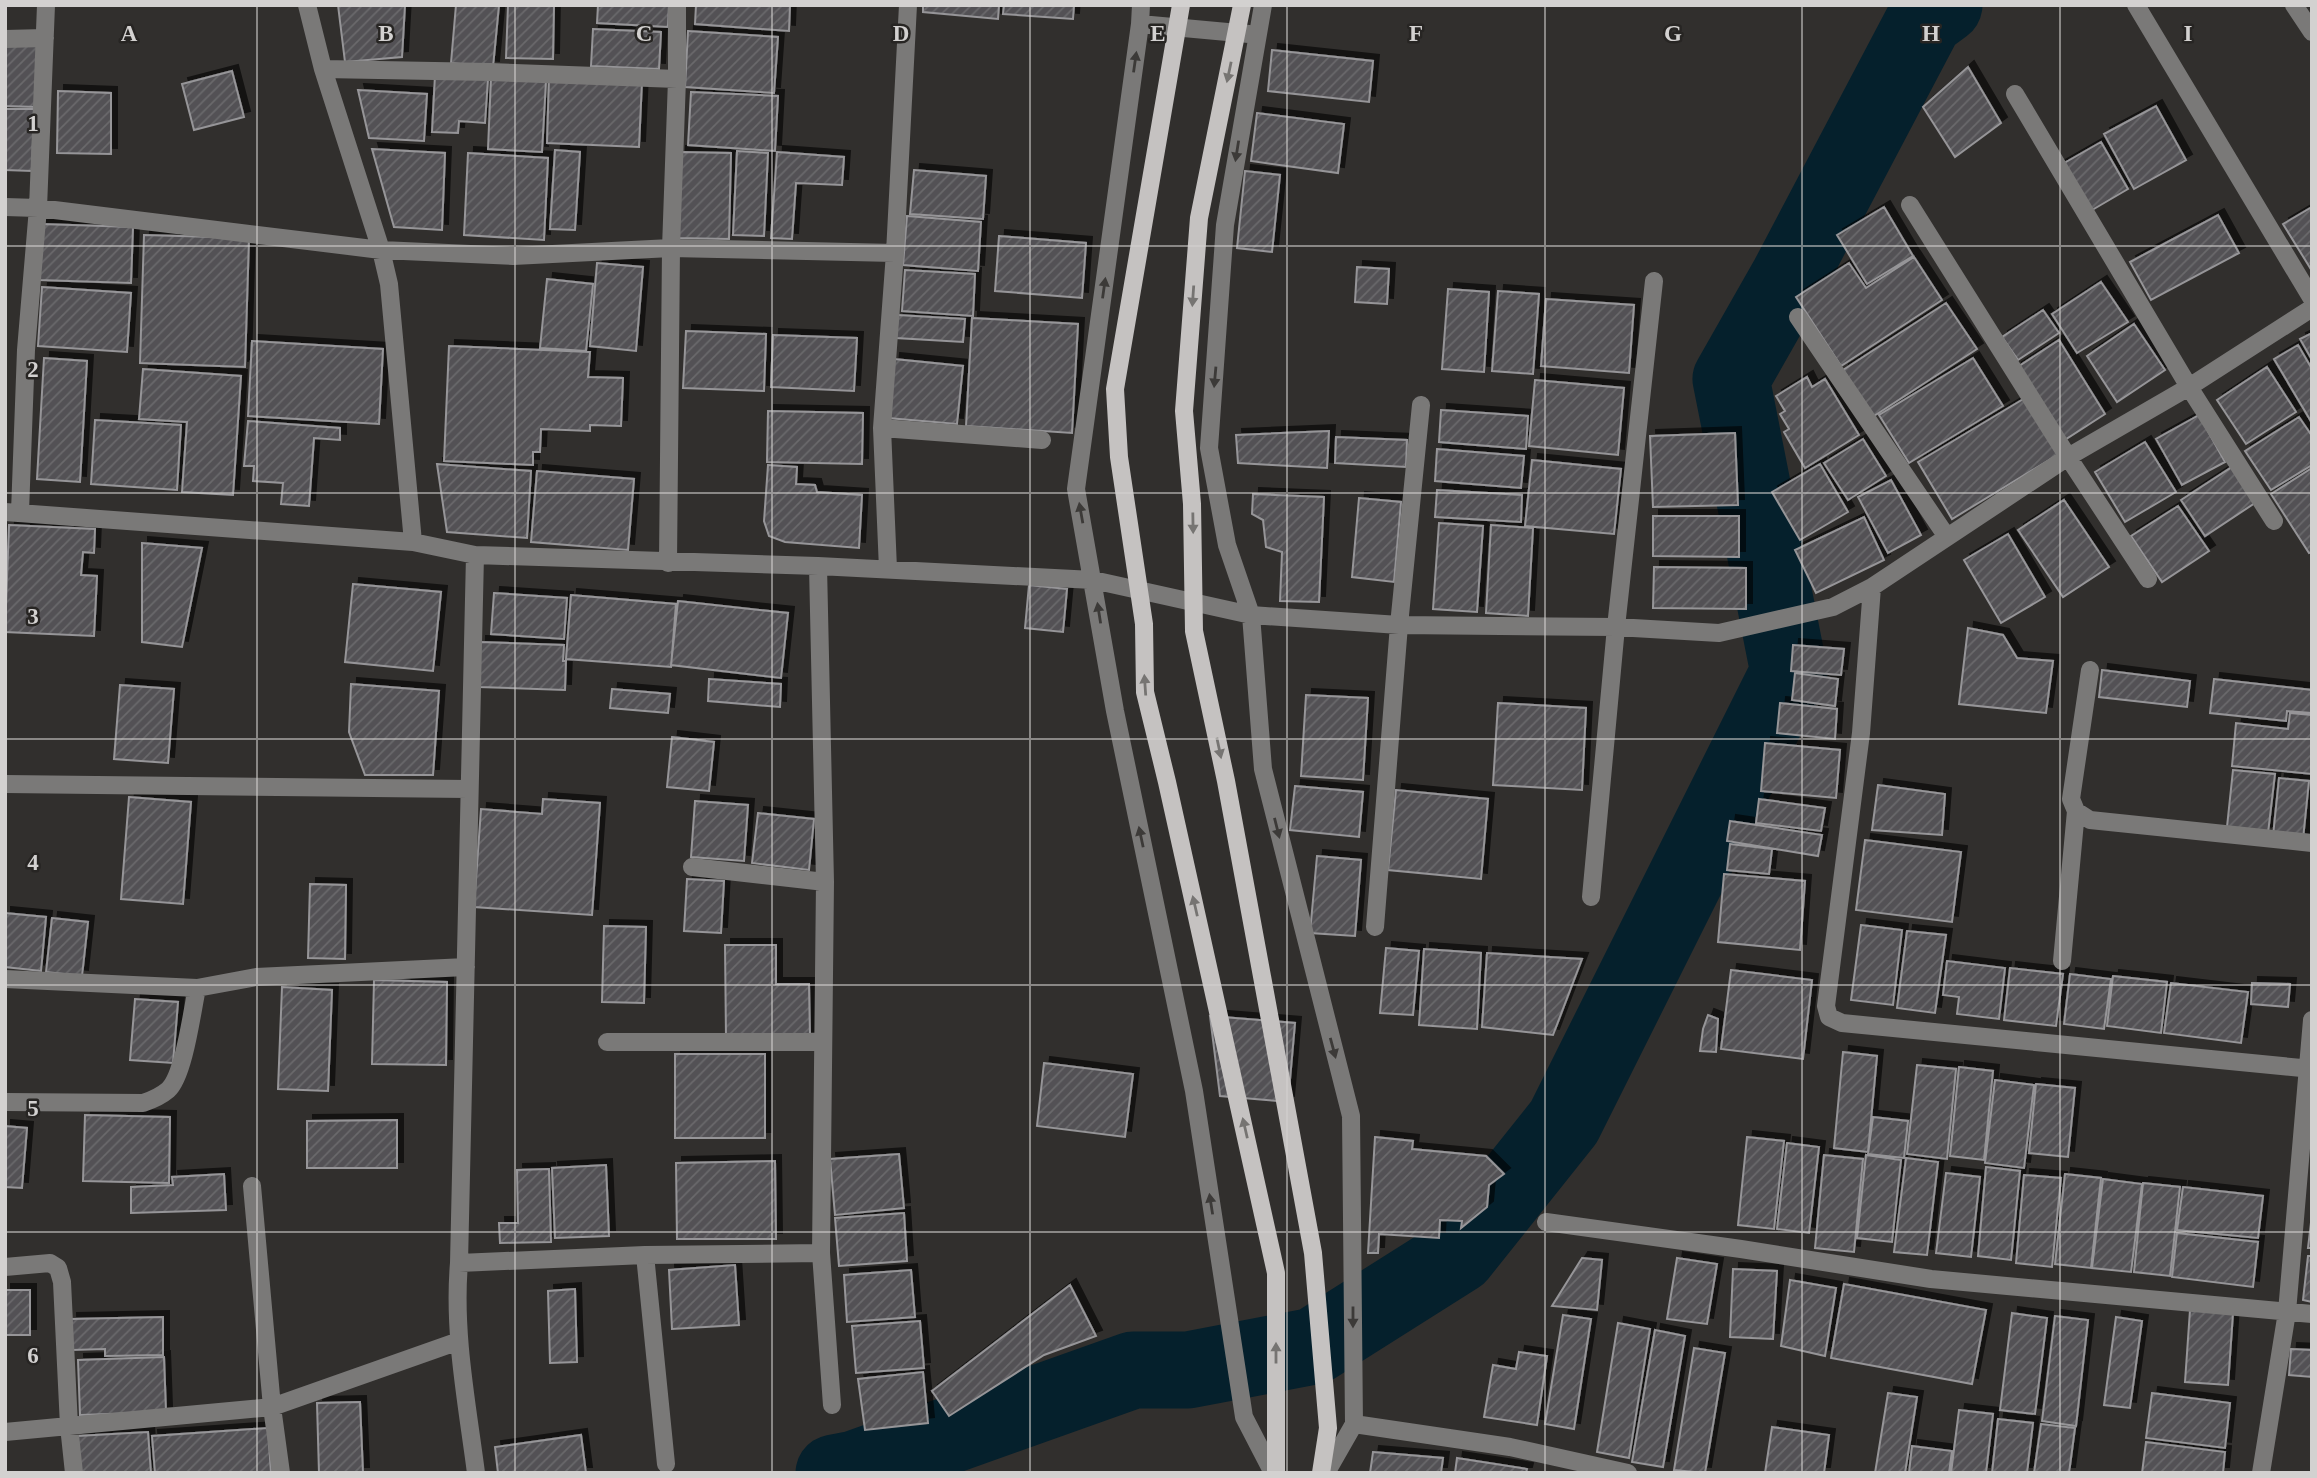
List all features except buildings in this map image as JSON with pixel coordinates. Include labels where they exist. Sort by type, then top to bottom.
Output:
[{"type":"main road","points":[[1181,5],[1115,389],[1119,457],[1144,624],[1145,692],[1276,1273],[1274,1473]]},
{"type":"main road","points":[[1242,5],[1199,218],[1184,411],[1192,504],[1194,631],[1226,781],[1313,1252],[1328,1428],[1321,1473]]},
{"type":"street","points":[[46,5],[38,208],[12,512],[413,542],[475,555],[818,566],[1093,580],[1251,615],[1399,625],[1616,627],[1720,633],[1833,607],[1872,587],[2068,457],[2189,387],[2312,308]]},
{"type":"street","points":[[307,5],[323,69],[381,250],[389,284],[413,542]]},
{"type":"street","points":[[668,563],[677,5]]},
{"type":"street","points":[[888,569],[882,428],[895,253],[908,5]]},
{"type":"street","points":[[1141,5],[1076,489],[1115,710],[1194,1091],[1244,1417],[1274,1473]]},
{"type":"street","points":[[1263,5],[1224,225],[1209,448],[1227,545],[1251,615],[1263,769],[1351,1116],[1354,1424],[1326,1473]]},
{"type":"street","points":[[2136,5],[2312,299]]},
{"type":"street","points":[[2294,5],[2312,32]]},
{"type":"street","points":[[1140,24],[1256,35]]},
{"type":"street","points":[[5,39],[45,38]]},
{"type":"street","points":[[323,69],[677,79]]},
{"type":"street","points":[[2015,94],[2189,387],[2274,521]]},
{"type":"street","points":[[1910,205],[2148,579]]},
{"type":"street","points":[[5,207],[38,208],[381,250],[513,256],[671,248],[895,253]]},
{"type":"street","points":[[1591,897],[1616,627],[1654,281]]},
{"type":"street","points":[[1798,317],[1947,537]]},
{"type":"street","points":[[1375,927],[1399,625],[1421,405]]},
{"type":"street","points":[[882,428],[1042,440]]},
{"type":"street","points":[[475,555],[459,1263],[456,1298],[476,1473]]},
{"type":"street","points":[[818,566],[825,882],[821,1253],[832,1405]]},
{"type":"street","points":[[1872,587],[1861,733],[1826,1006],[1829,1017],[1842,1023],[2309,1069]]},
{"type":"street","points":[[2063,961],[2076,811],[2071,799],[2090,670]]},
{"type":"street","points":[[5,785],[468,789]]},
{"type":"street","points":[[2076,811],[2090,820],[2312,843]]},
{"type":"street","points":[[692,867],[825,882]]},
{"type":"street","points":[[5,979],[197,988],[256,977],[466,967]]},
{"type":"street","points":[[5,1102],[143,1103],[154,1099],[169,1089],[178,1075],[197,988]]},
{"type":"street","points":[[2261,1473],[2287,1312],[2312,1020]]},
{"type":"street","points":[[607,1042],[823,1042]]},
{"type":"street","points":[[252,1186],[272,1407],[281,1473]]},
{"type":"street","points":[[1546,1222],[1931,1279],[2312,1314]]},
{"type":"street","points":[[459,1263],[645,1255],[821,1253]]},
{"type":"street","points":[[645,1255],[666,1464]]},
{"type":"street","points":[[5,1267],[50,1263],[58,1268],[62,1282],[74,1473]]},
{"type":"street","points":[[5,1432],[272,1407],[459,1341]]},
{"type":"street","points":[[1354,1424],[1510,1447],[1628,1473]]},
{"type":"waterway","points":[[834,1473],[855,1469],[1133,1370],[1188,1370],[1314,1346],[1458,1255],[1564,1122],[1789,672],[1731,379],[1789,277],[1925,19],[1944,5]]}]
